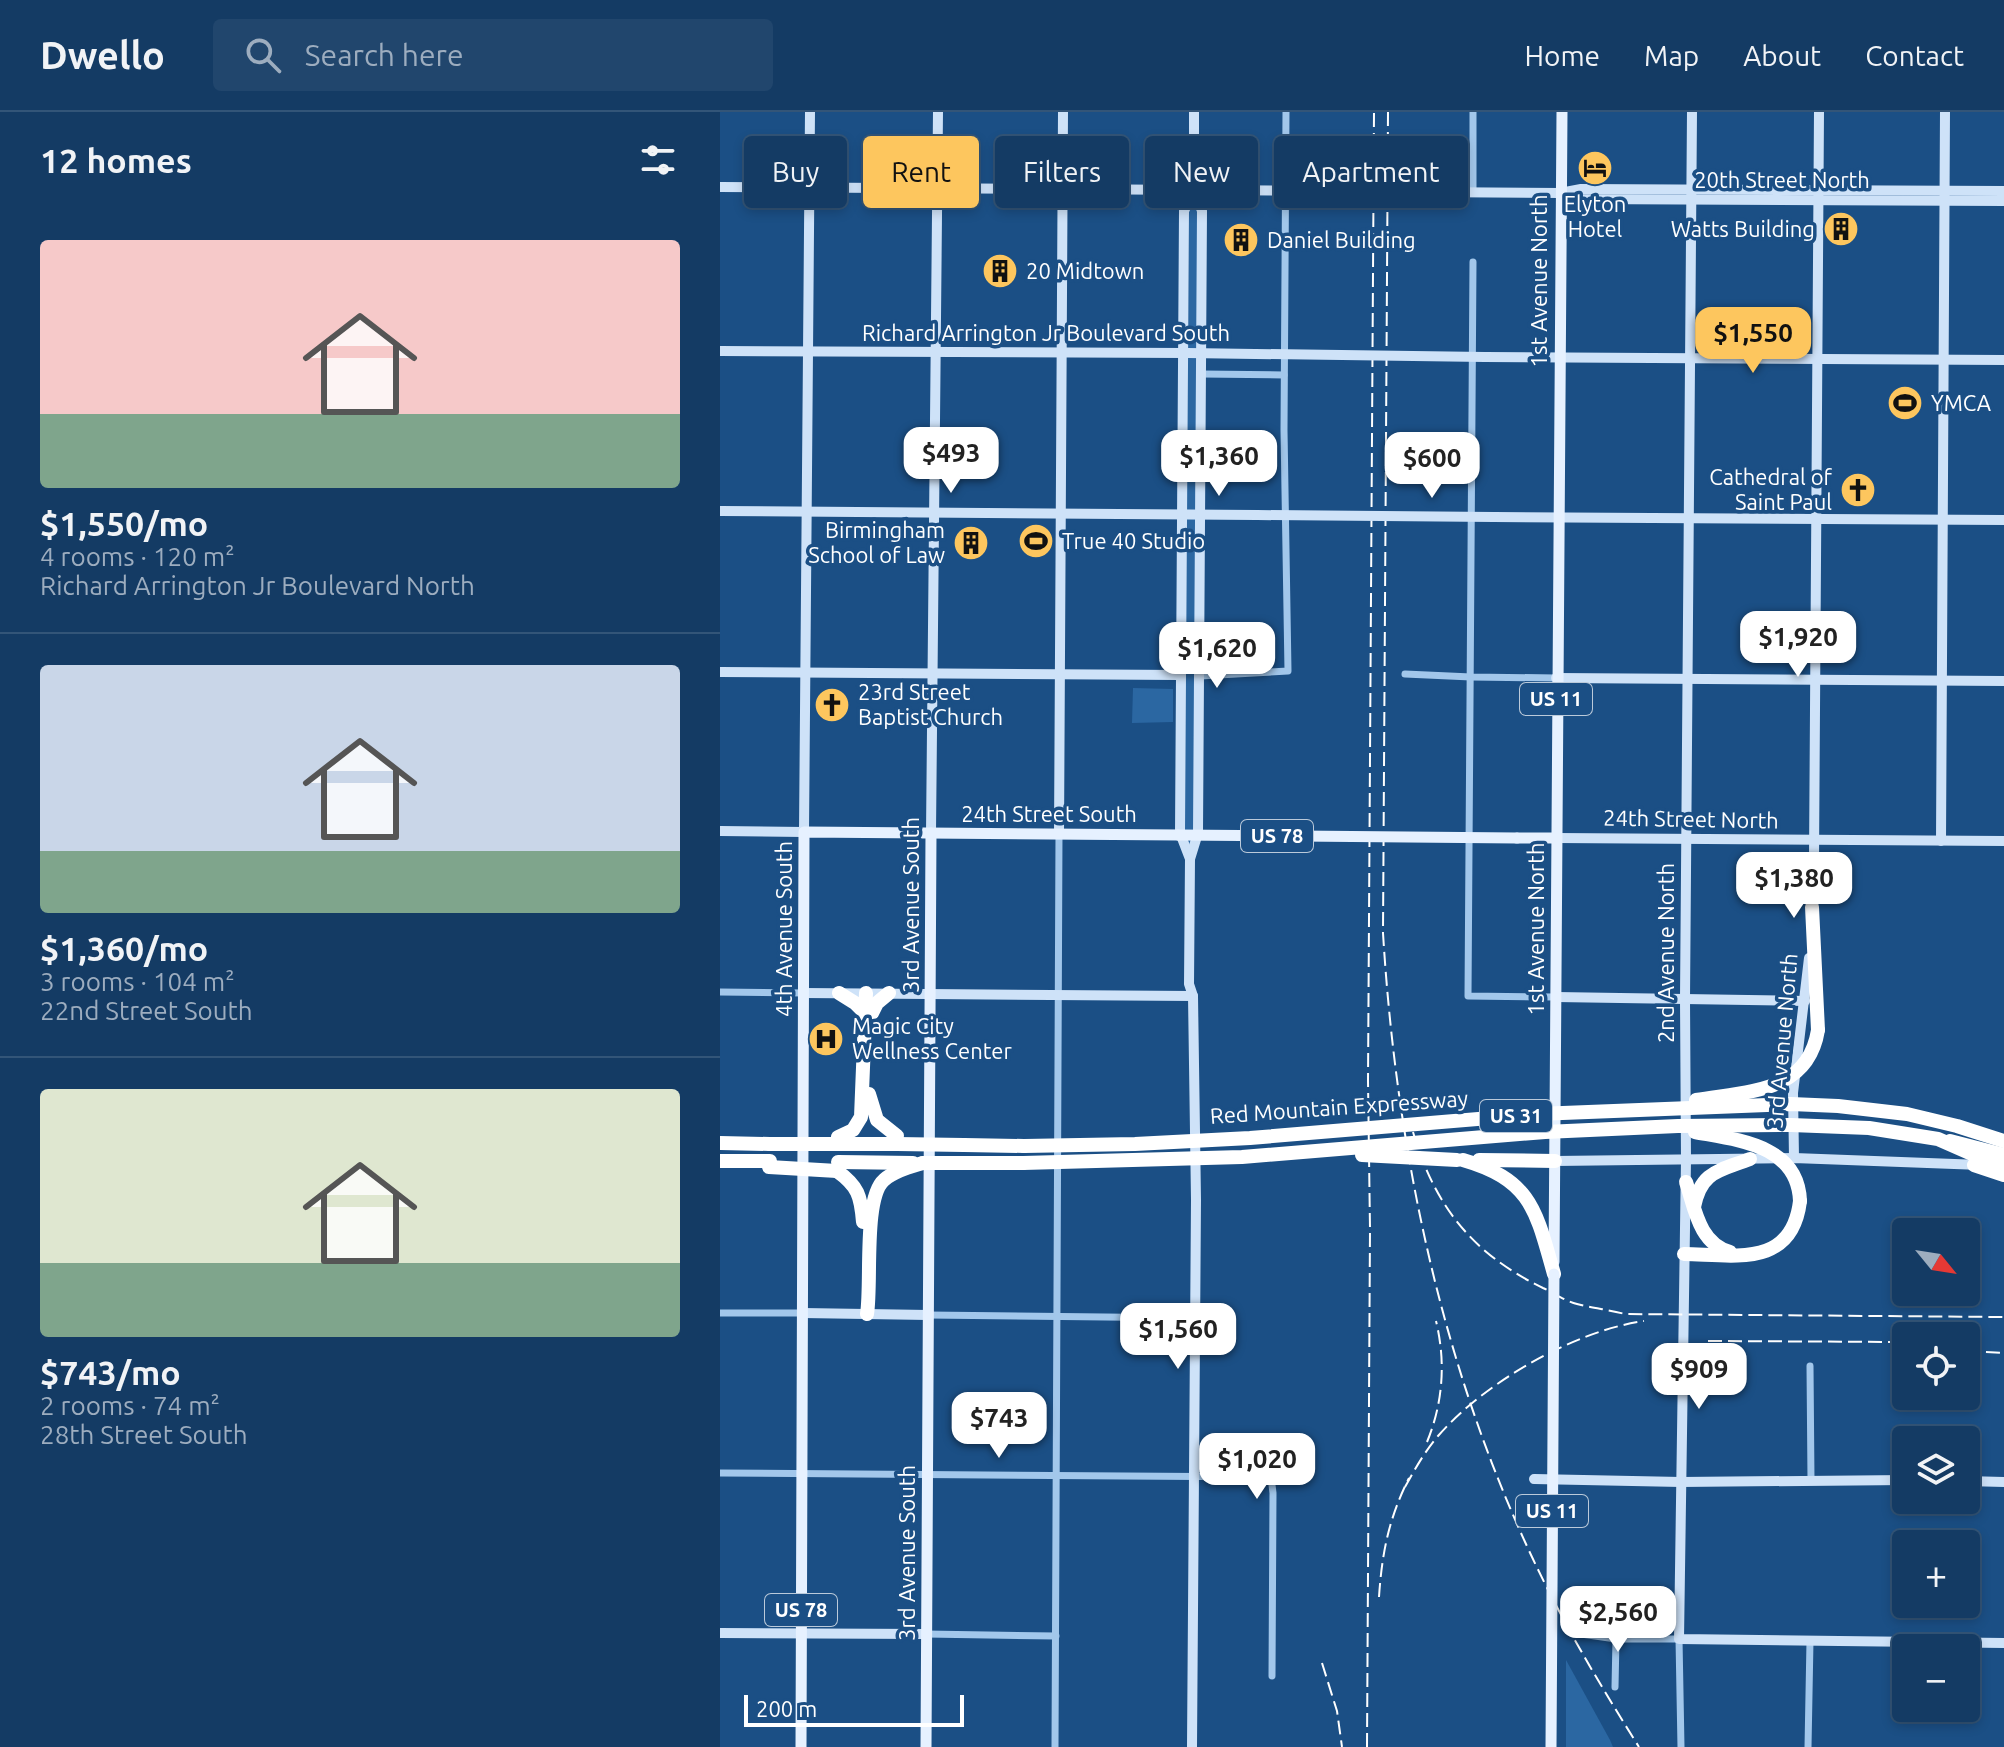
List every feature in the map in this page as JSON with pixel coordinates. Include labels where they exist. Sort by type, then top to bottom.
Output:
[{"type":"highway","points":[[1644,1109],[1783,1082],[1808,1062],[1818,1030],[1812,907]]},
{"type":"highway","points":[[839,993],[868,1013]]},
{"type":"highway","points":[[838,1140],[853,1130],[861,1117],[869,993]]},
{"type":"highway","points":[[889,993],[868,1013],[869,1095],[877,1120],[897,1140]]},
{"type":"highway","name":"Red Mountain Expressway","points":[[897,1140],[1001,1140],[1018,1146],[1103,1145],[1250,1138],[1509,1116],[1791,1104],[1907,1114],[2004,1141]]},
{"type":"highway","name":"Red Mountain Expressway","points":[[896,1168],[923,1163],[1242,1157],[1545,1132],[1791,1125],[1869,1128],[1938,1139],[2004,1155]]},
{"type":"highway","points":[[1663,1127],[1742,1141],[1768,1150],[1789,1167],[1797,1181],[1800,1201],[1798,1218],[1780,1245],[1761,1254],[1684,1254]]},
{"type":"highway","points":[[1938,1139],[2004,1167]]},
{"type":"highway","points":[[720,1143],[803,1144],[838,1140],[897,1140]]},
{"type":"highway","points":[[1302,1152],[1555,1161]]},
{"type":"highway","points":[[1694,1207],[1697,1191],[1706,1177],[1750,1159]]},
{"type":"highway","points":[[1460,1160],[1497,1172],[1516,1186],[1532,1207],[1550,1244],[1554,1274]]},
{"type":"highway","points":[[726,1161],[896,1168]]},
{"type":"highway","points":[[1974,1165],[2004,1175]]},
{"type":"highway","points":[[837,1166],[855,1184],[861,1202],[863,1290],[867,1314]]},
{"type":"highway","points":[[867,1314],[871,1205],[878,1186],[896,1168]]},
{"type":"highway","points":[[1686,1182],[1704,1233],[1711,1243],[1740,1255]]},
{"type":"main road","name":"1st Avenue North","points":[[1550,1244],[1555,1161],[1562,112]]},
{"type":"main road","name":"24th Street South","points":[[804,832],[1377,837]]},
{"type":"main road","name":"4th Avenue South","points":[[801,1747],[804,832]]},
{"type":"main road","name":"3rd Avenue South","points":[[926,1747],[931,833]]},
{"type":"main road","name":"24th Street North","points":[[1377,837],[1556,838]]},
{"type":"main road","name":"US 11","points":[[1551,1747],[1554,1274]]},
{"type":"street","name":"4th Avenue South","points":[[810,112],[810,136]]},
{"type":"street","name":"3rd Avenue South","points":[[938,112],[938,136]]},
{"type":"street","points":[[1063,112],[1063,136]]},
{"type":"street","points":[[1194,112],[1194,136]]},
{"type":"street","points":[[1286,112],[1286,136]]},
{"type":"street","points":[[1473,112],[1473,193]]},
{"type":"street","name":"2nd Avenue North","points":[[1681,1747],[1679,1639],[1686,1182],[1692,112]]},
{"type":"street","name":"3rd Avenue North","points":[[1794,1158],[1793,1093],[1805,1001],[1814,840],[1819,112]]},
{"type":"street","points":[[1941,841],[1945,112]]},
{"type":"street","points":[[720,187],[744,187]]},
{"type":"street","name":"20th Street North","points":[[1944,196],[2004,191]]},
{"type":"street","name":"20th Street North","points":[[1468,193],[1560,193],[1582,199],[1691,194],[1944,196],[2004,201]]},
{"type":"street","name":"4th Avenue South","points":[[804,832],[810,208]]},
{"type":"street","name":"3rd Avenue South","points":[[931,833],[937,208]]},
{"type":"street","points":[[1055,1747],[1063,208]]},
{"type":"street","points":[[1185,208],[1180,833],[1190,859]]},
{"type":"street","points":[[1192,1747],[1196,1200],[1193,996],[1189,984],[1190,859],[1198,833],[1201,208]]},
{"type":"street","points":[[1200,676],[1288,671],[1285,208]]},
{"type":"street","points":[[1473,262],[1468,996],[1805,1001]]},
{"type":"street","name":"Richard Arrington Jr Boulevard South","points":[[720,351],[2004,360]]},
{"type":"street","points":[[1201,374],[1284,375]]},
{"type":"street","points":[[1182,489],[1192,497],[1200,491]]},
{"type":"street","points":[[720,511],[2004,520]]},
{"type":"street","points":[[720,672],[1181,675]]},
{"type":"street","points":[[1405,674],[2004,681]]},
{"type":"street","name":"24th Street South","points":[[720,831],[804,832]]},
{"type":"street","name":"24th Street North","points":[[1556,838],[2004,841]]},
{"type":"street","points":[[720,992],[1193,996]]},
{"type":"street","points":[[1555,1161],[1794,1158],[2004,1167]]},
{"type":"street","points":[[720,1313],[1194,1318]]},
{"type":"street","points":[[1810,1366],[1811,1480]]},
{"type":"street","points":[[720,1473],[1271,1477],[1272,1676]]},
{"type":"street","points":[[1534,1479],[1681,1482],[1892,1480]]},
{"type":"street","points":[[1980,1481],[2004,1482]]},
{"type":"street","points":[[720,1633],[1056,1636]]},
{"type":"street","points":[[1581,1634],[1616,1639],[2004,1643]]},
{"type":"street","points":[[1615,1687],[1616,1639]]},
{"type":"street","points":[[1808,1747],[1810,1641]]},
{"type":"shaded area","points":[[1191,208],[1199,211],[1195,833],[1190,848],[1184,833]]},
{"type":"shaded area","points":[[1133,688],[1173,689],[1173,722],[1132,723]]},
{"type":"shaded area","points":[[1566,1660],[1610,1740],[1613,1747],[1566,1747]]},
{"type":"railway","points":[[1367,1747],[1374,112]]},
{"type":"railway","points":[[1388,112],[1383,933],[1399,1093],[1428,1252],[1472,1407],[1500,1483],[1544,1582],[1582,1654],[1639,1747]]},
{"type":"railway","points":[[1413,1132],[1433,1183],[1460,1225],[1496,1260],[1573,1303],[1625,1314],[2004,1317]]},
{"type":"railway","points":[[1427,1442],[1440,1397],[1442,1367],[1436,1321]]},
{"type":"railway","points":[[1405,1487],[1438,1436],[1457,1416],[1505,1379],[1560,1348],[1589,1336],[1644,1321]]},
{"type":"railway","points":[[1708,1341],[1892,1342]]},
{"type":"railway","points":[[1980,1352],[2004,1353]]},
{"type":"railway","points":[[1379,1597],[1388,1536],[1409,1478]]},
{"type":"railway","points":[[1322,1663],[1337,1711],[1342,1747]]},
{"type":"place","name":"Elyton Hotel","points":[[1595,168]]},
{"type":"place","name":"Watts Building","points":[[1841,229]]},
{"type":"place","name":"Daniel Building","points":[[1241,240]]},
{"type":"place","name":"20 Midtown","points":[[1000,271]]},
{"type":"place","name":"YMCA","points":[[1905,403]]},
{"type":"place","name":"Cathedral of Saint Paul","points":[[1858,490]]},
{"type":"place","name":"True 40 Studio","points":[[1036,541]]},
{"type":"place","name":"Birmingham School of Law","points":[[971,543]]},
{"type":"place","name":"23rd Street Baptist Church","points":[[832,705]]},
{"type":"place","name":"Magic City Wellness Center","points":[[826,1039]]}]
